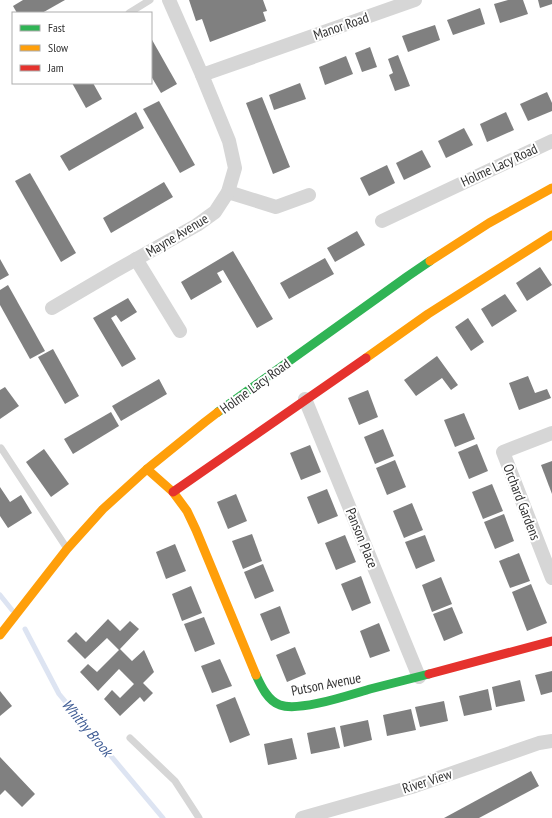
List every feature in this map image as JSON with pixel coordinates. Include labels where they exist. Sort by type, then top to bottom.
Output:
[{"type":"street","name":"Mayne Avenue","points":[[52,308],[197,225],[215,212],[228,192],[235,168],[229,141],[169,0]]},
{"type":"street","name":"Manor Road","points":[[202,75],[415,0]]},
{"type":"street","name":"Holme Lacy Road","points":[[382,221],[552,141]]},
{"type":"street","name":"Holme Lacy Road","points":[[0,635],[67,549],[103,509],[147,469],[205,422],[408,276],[489,223],[552,188]]},
{"type":"street","points":[[228,192],[276,207],[309,195]]},
{"type":"street","points":[[173,492],[428,314],[552,236]]},
{"type":"street","points":[[136,259],[180,331]]},
{"type":"street","name":"Panson Place","points":[[305,399],[419,677]]},
{"type":"street","name":"Orchard Gardens","points":[[552,433],[503,452],[552,578]]},
{"type":"street","name":"Putson Avenue","points":[[147,469],[173,492],[187,511],[260,684],[269,698],[282,706],[320,702],[552,641]]},
{"type":"street","name":"River View","points":[[302,818],[415,786],[539,744],[552,741]]},
{"type":"lane","points":[[131,12],[150,0]]},
{"type":"lane","points":[[1,448],[67,549]]},
{"type":"lane","points":[[130,738],[175,781],[199,818]]},
{"type":"building","points":[[23,0],[65,0],[44,12],[16,12],[13,6]]},
{"type":"building","points":[[189,0],[263,0],[267,11],[263,12],[266,21],[210,42],[202,19],[196,21]]},
{"type":"building","points":[[508,0],[523,0],[528,14],[500,23],[494,4]]},
{"type":"building","points":[[538,0],[552,0],[552,4],[540,8]]},
{"type":"building","points":[[480,8],[485,24],[453,35],[447,20]]},
{"type":"building","points":[[435,25],[440,40],[408,52],[402,36]]},
{"type":"building","points":[[152,40],[177,84],[161,93],[152,78]]},
{"type":"building","points":[[370,47],[377,67],[362,72],[355,53]]},
{"type":"building","points":[[398,55],[410,86],[395,91],[389,75],[393,73],[388,59]]},
{"type":"building","points":[[346,56],[353,74],[325,85],[319,67]]},
{"type":"building","points":[[300,83],[306,99],[274,110],[269,95]]},
{"type":"building","points":[[73,84],[94,84],[102,99],[86,108]]},
{"type":"building","points":[[547,92],[552,103],[552,111],[528,121],[520,104]]},
{"type":"building","points":[[262,97],[290,167],[273,174],[246,103]]},
{"type":"building","points":[[159,101],[195,165],[180,173],[143,109]]},
{"type":"building","points":[[136,112],[144,128],[69,171],[60,156]]},
{"type":"building","points":[[506,112],[514,130],[487,142],[480,124]]},
{"type":"building","points":[[464,128],[473,145],[446,158],[438,141]]},
{"type":"building","points":[[422,150],[431,167],[404,180],[396,163]]},
{"type":"building","points":[[387,165],[395,183],[369,196],[360,178]]},
{"type":"building","points":[[30,173],[76,253],[61,262],[15,181]]},
{"type":"building","points":[[164,182],[173,197],[111,233],[103,218]]},
{"type":"building","points":[[357,231],[365,245],[335,262],[327,248]]},
{"type":"building","points":[[233,251],[273,319],[257,328],[223,270],[217,273],[222,282],[191,300],[181,282]]},
{"type":"building","points":[[325,258],[334,274],[289,299],[280,283]]},
{"type":"building","points":[[0,259],[9,275],[0,280]]},
{"type":"building","points":[[540,267],[552,285],[527,301],[516,283]]},
{"type":"building","points":[[8,285],[45,351],[30,359],[0,305],[0,290]]},
{"type":"building","points":[[505,294],[517,311],[492,327],[481,309]]},
{"type":"building","points":[[128,298],[137,312],[121,322],[116,315],[111,318],[136,359],[122,367],[93,318]]},
{"type":"building","points":[[468,318],[484,342],[471,351],[455,327]]},
{"type":"building","points":[[53,349],[79,396],[65,404],[38,357]]},
{"type":"building","points":[[437,356],[458,385],[451,390],[442,378],[416,396],[404,380]]},
{"type":"building","points":[[528,376],[535,393],[547,389],[551,398],[519,410],[509,383]]},
{"type":"building","points":[[159,379],[167,394],[121,421],[112,406]]},
{"type":"building","points":[[5,387],[19,406],[0,419],[0,390]]},
{"type":"building","points":[[368,390],[378,417],[359,425],[348,398]]},
{"type":"building","points":[[111,412],[119,426],[73,454],[64,439]]},
{"type":"building","points":[[464,413],[475,439],[455,447],[444,420]]},
{"type":"building","points":[[383,429],[394,456],[375,464],[364,437]]},
{"type":"building","points":[[477,444],[488,471],[469,479],[458,452]]},
{"type":"building","points":[[310,445],[321,472],[301,480],[290,453]]},
{"type":"building","points":[[44,449],[69,484],[51,497],[26,462]]},
{"type":"building","points":[[395,460],[406,487],[387,495],[376,468]]},
{"type":"building","points":[[552,461],[552,494],[541,465]]},
{"type":"building","points":[[492,484],[503,511],[483,519],[472,492]]},
{"type":"building","points":[[0,487],[10,502],[21,495],[32,513],[8,528],[0,516]]},
{"type":"building","points":[[327,489],[338,516],[318,524],[307,497]]},
{"type":"building","points":[[236,494],[247,521],[228,529],[217,502]]},
{"type":"building","points":[[412,503],[423,530],[404,538],[393,511]]},
{"type":"building","points":[[504,514],[514,541],[495,549],[484,522]]},
{"type":"building","points":[[252,534],[262,561],[243,569],[232,541]]},
{"type":"building","points":[[345,535],[356,562],[336,570],[325,543]]},
{"type":"building","points":[[425,535],[435,561],[416,569],[405,542]]},
{"type":"building","points":[[175,544],[186,571],[166,579],[156,552]]},
{"type":"building","points":[[519,553],[530,581],[510,588],[499,561]]},
{"type":"building","points":[[263,564],[274,591],[255,599],[244,572]]},
{"type":"building","points":[[361,576],[371,603],[352,611],[341,584]]},
{"type":"building","points":[[441,577],[452,604],[432,612],[422,585]]},
{"type":"building","points":[[531,584],[547,623],[527,631],[512,592]]},
{"type":"building","points":[[191,586],[202,613],[182,621],[172,594]]},
{"type":"building","points":[[280,606],[290,633],[271,641],[260,614]]},
{"type":"building","points":[[452,607],[463,633],[444,641],[433,614]]},
{"type":"building","points":[[204,617],[215,644],[195,652],[184,624]]},
{"type":"building","points":[[108,619],[120,631],[130,621],[139,629],[120,649],[132,661],[144,650],[154,672],[143,683],[153,693],[144,702],[140,697],[120,716],[104,699],[112,690],[120,698],[134,684],[119,669],[98,691],[80,672],[88,664],[97,672],[119,650],[107,638],[85,659],[67,641],[76,632],[86,642]]},
{"type":"building","points":[[379,623],[390,651],[370,658],[360,631]]},
{"type":"building","points":[[295,647],[306,674],[287,682],[276,655]]},
{"type":"building","points":[[220,659],[232,686],[212,693],[201,666]]},
{"type":"building","points":[[552,671],[552,692],[541,695],[535,675]]},
{"type":"building","points":[[520,680],[525,701],[496,707],[492,687]]},
{"type":"building","points":[[488,689],[492,710],[464,716],[459,696]]},
{"type":"building","points":[[0,691],[12,706],[0,716]]},
{"type":"building","points":[[235,697],[250,735],[230,743],[216,705]]},
{"type":"building","points":[[444,701],[448,721],[420,727],[415,707]]},
{"type":"building","points":[[411,709],[416,730],[387,736],[383,715]]},
{"type":"building","points":[[368,720],[372,740],[344,747],[340,726]]},
{"type":"building","points":[[335,727],[340,748],[311,754],[307,733]]},
{"type":"building","points":[[292,738],[297,759],[268,765],[264,744]]},
{"type":"building","points":[[0,757],[35,794],[22,807],[5,790],[0,795]]},
{"type":"building","points":[[531,771],[539,786],[479,818],[444,818]]},
{"type":"waterway","points":[[0,595],[12,610]]},
{"type":"waterway","name":"Whithy Brook","points":[[25,629],[59,694],[163,818]]},
{"type":"traffic: fast","points":[[218,412],[430,261]]},
{"type":"traffic: fast","points":[[256,675],[268,697],[276,703],[288,707],[311,705],[337,699],[429,674]]},
{"type":"traffic: slow","points":[[430,261],[489,223],[552,188]]},
{"type":"traffic: slow","points":[[366,358],[428,314],[552,235]]},
{"type":"traffic: slow","points":[[0,635],[67,549],[103,509],[147,469],[218,412]]},
{"type":"traffic: slow","points":[[147,469],[173,492],[187,511],[256,675]]},
{"type":"traffic: jam","points":[[173,492],[366,358]]},
{"type":"traffic: jam","points":[[429,674],[552,641]]}]
